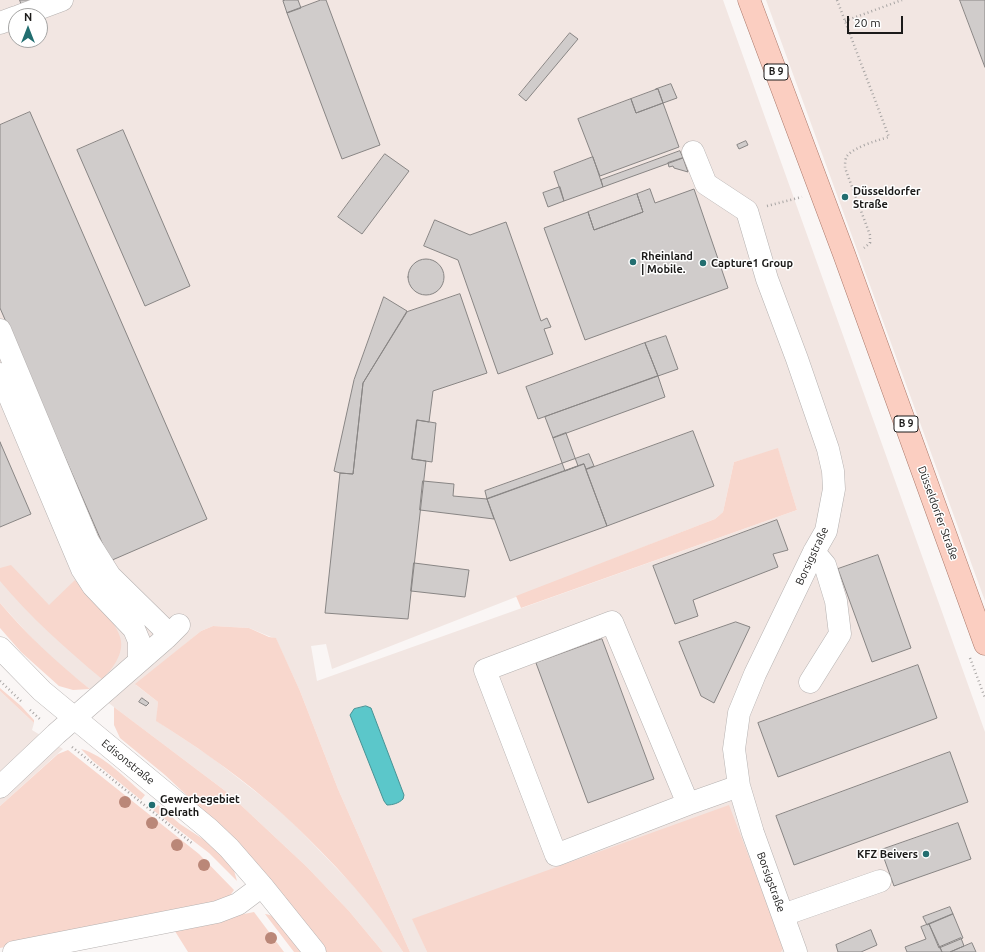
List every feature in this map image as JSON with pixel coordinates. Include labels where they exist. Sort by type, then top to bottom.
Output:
[{"type":"main road","name":"Düsseldorfer Straße","points":[[749,0],[844,254],[985,644]]},
{"type":"street","points":[[40,8],[62,0]]},
{"type":"street","points":[[693,152],[706,184],[747,211]]},
{"type":"street","name":"Borsigstraße","points":[[747,211],[767,279],[797,358],[828,449],[833,471],[834,488],[826,531],[814,552],[755,674],[739,713],[734,749],[739,786],[753,833],[796,952]]},
{"type":"street","points":[[0,330],[88,541],[110,576],[163,628],[173,632],[56,734],[0,788]]},
{"type":"street","points":[[0,374],[82,569],[93,586],[134,629],[139,641],[139,661]]},
{"type":"street","points":[[810,682],[840,634],[836,601],[825,565],[814,552]]},
{"type":"street","points":[[688,804],[612,622],[485,670],[556,855],[739,786]]},
{"type":"street","name":"Edisonstraße","points":[[0,648],[42,691],[210,829],[262,886],[315,952]]},
{"type":"street","points":[[783,915],[880,881]]},
{"type":"street","points":[[14,952],[217,912],[238,904],[262,886]]},
{"type":"path","points":[[837,0],[889,137],[857,149],[848,154],[845,160],[845,168],[870,235],[870,242],[865,248],[844,254]]},
{"type":"path","points":[[845,21],[902,0]]},
{"type":"path","points":[[747,211],[802,197]]},
{"type":"path","points":[[0,681],[24,703]]},
{"type":"path","points":[[29,709],[56,734],[195,846]]},
{"type":"shaded area","points":[[0,0],[723,0],[985,732],[985,952],[781,952],[784,948],[413,919],[427,952],[410,952],[338,789],[300,691],[276,639],[249,628],[213,626],[201,631],[136,685],[158,702],[157,721],[211,757],[288,818],[365,898],[403,952],[383,952],[349,911],[307,867],[228,793],[64,669],[39,646],[0,603]],"holes":[[[778,449],[797,510],[317,681],[311,646],[326,644],[332,669],[715,519],[723,512],[734,462]]]},
{"type":"shaded area","points":[[766,0],[985,0],[985,601]]},
{"type":"shaded area","points":[[778,448],[797,510],[521,608],[516,596],[715,519],[723,512],[734,462]]},
{"type":"shaded area","points":[[11,565],[49,605],[75,580],[109,617],[119,634],[121,646],[119,657],[102,679],[49,632],[0,581],[0,568]]},
{"type":"shaded area","points":[[0,603],[43,648],[90,689],[73,690],[59,686],[21,652],[0,628]]},
{"type":"shaded area","points":[[213,626],[249,628],[269,637],[276,638],[300,691],[338,789],[410,952],[403,952],[380,919],[355,888],[320,850],[284,815],[226,768],[156,721],[158,702],[135,684],[201,631]]},
{"type":"shaded area","points":[[0,688],[21,706],[34,720],[34,723],[0,691]]},
{"type":"shaded area","points":[[0,691],[34,723],[32,730],[63,749],[0,806]]},
{"type":"shaded area","points":[[114,707],[228,793],[307,867],[349,911],[383,952],[325,952],[231,837],[165,775],[120,738],[114,725]]},
{"type":"shaded area","points":[[81,749],[90,752],[107,762],[145,795],[141,800],[93,761]]},
{"type":"shaded area","points":[[68,750],[199,854],[234,890],[227,900],[0,948],[0,806],[58,754]]},
{"type":"shaded area","points":[[158,805],[180,824],[206,841],[225,857],[233,867],[237,881],[209,853],[153,810]]},
{"type":"shaded area","points":[[729,805],[784,948],[781,952],[427,952],[412,919]]},
{"type":"shaded area","points":[[254,912],[284,952],[188,952],[173,928]]},
{"type":"shaded area","points":[[265,914],[271,915],[282,923],[303,952],[294,952]]},
{"type":"water","points":[[366,706],[371,708],[404,795],[403,799],[398,803],[387,805],[384,801],[350,715],[354,709]]},
{"type":"building","points":[[20,0],[39,0],[22,6]]},
{"type":"building","points":[[298,0],[301,8],[287,13],[283,1]]},
{"type":"building","points":[[321,0],[326,0],[380,145],[342,159],[287,13]]},
{"type":"building","points":[[960,0],[985,0],[985,67]]},
{"type":"building","points":[[570,33],[578,39],[526,101],[519,95]]},
{"type":"building","points":[[671,84],[677,98],[663,103],[658,89],[656,89]]},
{"type":"building","points":[[658,89],[663,103],[636,113],[631,99]]},
{"type":"building","points":[[631,99],[636,113],[663,103],[679,147],[600,176],[578,119]]},
{"type":"building","points":[[30,112],[207,519],[110,561],[0,308],[0,125]]},
{"type":"building","points":[[123,130],[190,286],[145,306],[77,150]]},
{"type":"building","points":[[746,141],[748,145],[739,149],[737,145]]},
{"type":"building","points":[[680,151],[683,158],[603,187],[601,180]]},
{"type":"building","points":[[385,154],[409,171],[362,234],[338,217]]},
{"type":"building","points":[[593,157],[603,187],[564,201],[554,172]]},
{"type":"building","points":[[683,158],[688,172],[674,168],[673,166],[669,167],[668,163]]},
{"type":"building","points":[[560,187],[564,201],[548,207],[543,193]]},
{"type":"building","points":[[650,189],[655,203],[694,189],[728,288],[585,340],[544,228],[588,212],[594,230],[643,212],[637,194]]},
{"type":"building","points":[[637,194],[643,212],[594,230],[588,212]]},
{"type":"building","points":[[435,220],[470,235],[506,222],[541,321],[547,318],[551,327],[544,329],[553,354],[498,374],[458,260],[424,246]]},
{"type":"building","points":[[430,259],[439,264],[443,270],[443,284],[439,290],[430,295],[422,295],[413,290],[409,284],[408,273],[413,264],[419,260]]},
{"type":"building","points":[[460,294],[487,373],[433,391],[429,422],[417,420],[412,459],[426,461],[408,619],[325,613],[340,473],[353,474],[363,383],[407,312]]},
{"type":"building","points":[[384,297],[407,311],[363,383],[353,474],[340,473],[334,471],[354,380]]},
{"type":"building","points":[[666,336],[678,369],[658,376],[645,343]]},
{"type":"building","points":[[645,343],[658,376],[538,419],[526,387]]},
{"type":"building","points":[[658,376],[665,397],[553,438],[545,417]]},
{"type":"building","points":[[417,420],[436,423],[432,462],[412,459]]},
{"type":"building","points":[[693,431],[714,486],[607,526],[586,470]]},
{"type":"building","points":[[566,433],[578,466],[565,471],[553,438]]},
{"type":"building","points":[[0,442],[31,514],[0,527]]},
{"type":"building","points":[[589,454],[594,466],[586,469],[584,464],[487,499],[485,491]]},
{"type":"building","points":[[584,464],[607,526],[510,561],[487,499]]},
{"type":"building","points":[[423,481],[454,484],[453,496],[487,499],[494,519],[420,510]]},
{"type":"building","points":[[777,520],[788,550],[773,554],[778,567],[693,600],[698,616],[675,624],[653,566]]},
{"type":"building","points":[[878,555],[911,648],[872,662],[838,569]]},
{"type":"building","points":[[414,563],[469,570],[465,597],[411,591]]},
{"type":"building","points":[[736,622],[750,627],[714,703],[701,696],[679,642]]},
{"type":"building","points":[[602,639],[654,779],[588,803],[536,663]]},
{"type":"building","points":[[918,665],[937,718],[778,777],[758,723]]},
{"type":"building","points":[[142,698],[149,703],[146,706],[139,702]]},
{"type":"building","points":[[950,752],[968,802],[794,865],[776,816]]},
{"type":"building","name":"KFZ Beivers","points":[[958,823],[971,859],[894,886],[881,850]]},
{"type":"building","points":[[950,907],[953,914],[927,925],[923,917]]},
{"type":"building","points":[[953,914],[963,938],[939,948],[929,924]]},
{"type":"building","points":[[929,924],[942,952],[907,952],[905,947],[926,939],[921,927]]},
{"type":"building","points":[[871,930],[877,945],[861,952],[838,952],[836,945]]},
{"type":"building","points":[[961,938],[964,946],[950,952],[942,952],[940,947]]},
{"type":"building","points":[[972,943],[976,952],[950,952],[964,946]]},
{"type":"place","name":"Düsseldorfer Straße","points":[[845,197]]},
{"type":"place","name":"Rheinland | Mobile.","points":[[633,262]]},
{"type":"place","name":"Capture1 Group","points":[[703,263]]},
{"type":"place","name":"Gewerbegebiet Delrath","points":[[152,805]]},
{"type":"place","name":"KFZ Beivers","points":[[926,854]]}]
